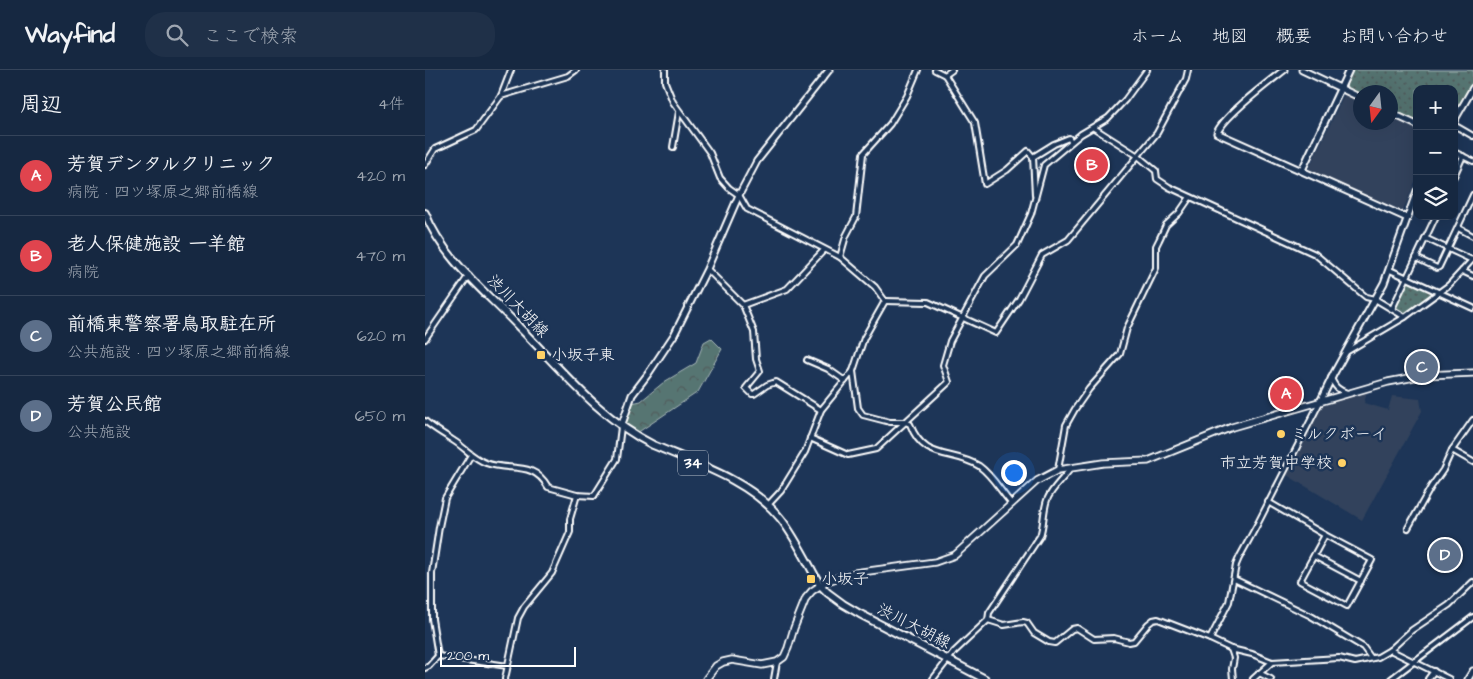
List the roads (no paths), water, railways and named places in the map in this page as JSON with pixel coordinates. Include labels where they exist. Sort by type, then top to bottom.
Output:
[{"type":"main road","name":"渋川大胡線","points":[[425,213],[433,231],[445,249],[469,276],[601,410],[621,427],[653,445],[738,482],[768,505],[782,520],[821,585],[828,593],[848,607],[985,679]]},
{"type":"main road","points":[[705,679],[716,666],[723,662],[732,660],[762,665],[777,662],[783,657],[788,648],[806,598],[812,591],[833,578],[843,575],[943,560],[963,548],[1037,481],[1058,470],[1103,462],[1148,461],[1231,428],[1349,394],[1412,377],[1473,373]]},
{"type":"street","points":[[425,165],[435,149],[476,130],[501,96],[511,70]]},
{"type":"street","points":[[501,96],[568,76],[576,70]]},
{"type":"street","points":[[665,70],[665,82],[679,112],[710,153],[720,178],[739,195],[747,209],[840,258],[875,287],[885,301]]},
{"type":"street","points":[[425,421],[471,455],[487,464],[509,468],[520,467],[533,471],[544,480],[548,487],[577,495],[594,496],[617,458],[621,427],[632,394],[674,336],[707,269],[739,195],[757,161],[829,70]]},
{"type":"street","points":[[840,258],[846,236],[856,217],[863,154],[890,124],[907,96],[918,70]]},
{"type":"street","points":[[935,70],[945,75],[975,123],[985,184],[1007,170],[1028,150],[1033,157],[1035,199]]},
{"type":"street","points":[[945,75],[952,70]]},
{"type":"street","points":[[810,438],[848,456],[876,449],[949,382],[943,365],[950,340],[985,276],[1017,245],[1031,214],[1044,165],[1071,141],[1108,118],[1125,100],[1147,70]]},
{"type":"street","points":[[885,301],[928,302],[996,333],[1019,299],[1042,255],[1068,240],[1157,133],[1186,78],[1188,70]]},
{"type":"street","points":[[1284,70],[1238,108],[1219,128],[1217,133],[1407,218]]},
{"type":"street","points":[[1302,70],[1353,94]]},
{"type":"street","points":[[1301,170],[1349,70]]},
{"type":"street","points":[[1458,114],[1473,88]]},
{"type":"street","points":[[673,147],[679,112]]},
{"type":"street","points":[[1398,116],[1413,123]]},
{"type":"street","points":[[1458,127],[1473,136]]},
{"type":"street","points":[[1094,128],[1138,156],[1156,172],[1157,179],[1169,187],[1315,254],[1366,297],[1375,299],[1405,317]]},
{"type":"street","points":[[1033,157],[1054,144],[1069,138],[1071,141]]},
{"type":"street","points":[[1458,154],[1473,161]]},
{"type":"street","points":[[1454,175],[1463,156]]},
{"type":"street","points":[[1416,258],[1437,268],[1439,267],[1473,195]]},
{"type":"street","points":[[1058,470],[1066,425],[1089,389],[1120,354],[1127,328],[1156,268],[1156,246],[1166,225],[1179,213],[1190,197]]},
{"type":"street","points":[[1210,639],[1229,602],[1239,558],[1331,378],[1390,270],[1413,201]]},
{"type":"street","points":[[1467,210],[1473,212]]},
{"type":"street","points":[[1392,309],[1433,220]]},
{"type":"street","points":[[1458,228],[1473,236]]},
{"type":"street","points":[[1346,352],[1405,317],[1439,293],[1473,260],[1425,238]]},
{"type":"street","points":[[743,306],[787,289],[824,250]]},
{"type":"street","points":[[707,269],[743,306],[754,332],[756,359],[760,371],[746,388],[752,394],[755,394],[767,384],[776,382],[821,410]]},
{"type":"street","points":[[1390,270],[1473,308]]},
{"type":"street","points":[[1462,271],[1473,276]]},
{"type":"street","points":[[425,338],[469,276]]},
{"type":"street","points":[[768,505],[781,490],[805,452],[821,410],[853,371],[864,338],[885,301]]},
{"type":"street","points":[[807,360],[828,369],[845,381]]},
{"type":"street","points":[[853,371],[858,408],[863,415],[890,422],[910,424],[915,436],[923,445],[937,452],[973,463],[982,469],[1012,504]]},
{"type":"street","points":[[1331,378],[1339,390],[1349,394]]},
{"type":"street","points":[[1408,528],[1443,470],[1452,450],[1473,420]]},
{"type":"street","points":[[1452,450],[1473,462]]},
{"type":"street","points":[[438,656],[432,620],[431,591],[439,528],[445,498],[471,455]]},
{"type":"street","points":[[933,679],[947,659],[970,635],[988,620],[989,614],[1040,536],[1046,502],[1049,496],[1073,466]]},
{"type":"street","points":[[505,679],[518,618],[524,607],[552,573],[570,532],[570,519],[577,495]]},
{"type":"street","points":[[1268,502],[1372,560],[1347,606],[1300,581],[1325,535]]},
{"type":"street","points":[[1314,556],[1361,581]]},
{"type":"street","points":[[1233,579],[1311,616],[1363,647],[1371,658]]},
{"type":"street","points":[[988,620],[1004,625],[1027,623],[1035,632],[1049,642],[1055,643],[1072,629],[1077,628],[1094,639],[1114,638],[1129,642],[1134,641],[1147,624],[1158,619],[1231,649],[1252,654],[1272,662],[1339,658],[1355,662],[1378,657],[1390,650],[1412,630],[1449,605],[1473,582]]},
{"type":"street","points":[[1391,679],[1473,617]]},
{"type":"street","points":[[1231,649],[1234,658],[1231,670],[1233,679]]},
{"type":"street","points":[[1390,650],[1449,679]]},
{"type":"street","points":[[438,656],[508,666]]},
{"type":"street","points":[[425,668],[438,656]]},
{"type":"street","points":[[774,679],[777,662]]},
{"type":"street","points":[[1253,679],[1272,662]]},
{"type":"street","points":[[1428,679],[1434,671]]},
{"type":"street","points":[[1468,679],[1473,672]]},
{"type":"street","points":[[1259,673],[1271,679]]},
{"type":"waterway","points":[[1419,663],[1473,621]]},
{"type":"waterway","points":[[1396,679],[1416,665]]},
{"type":"place","name":"老人保健施設 一羊館","points":[[1092,165]]},
{"type":"place","name":"小坂子東","points":[[541,355]]},
{"type":"place","name":"前橋東警察署鳥取駐在所","points":[[1422,367]]},
{"type":"place","name":"芳賀デンタルクリニック","points":[[1286,394]]},
{"type":"place","name":"ミルクボーイ","points":[[1281,434]]},
{"type":"place","name":"市立芳賀中学校","points":[[1342,463]]},
{"type":"place","name":"芳賀公民館","points":[[1445,555]]},
{"type":"place","name":"小坂子","points":[[811,579]]}]
